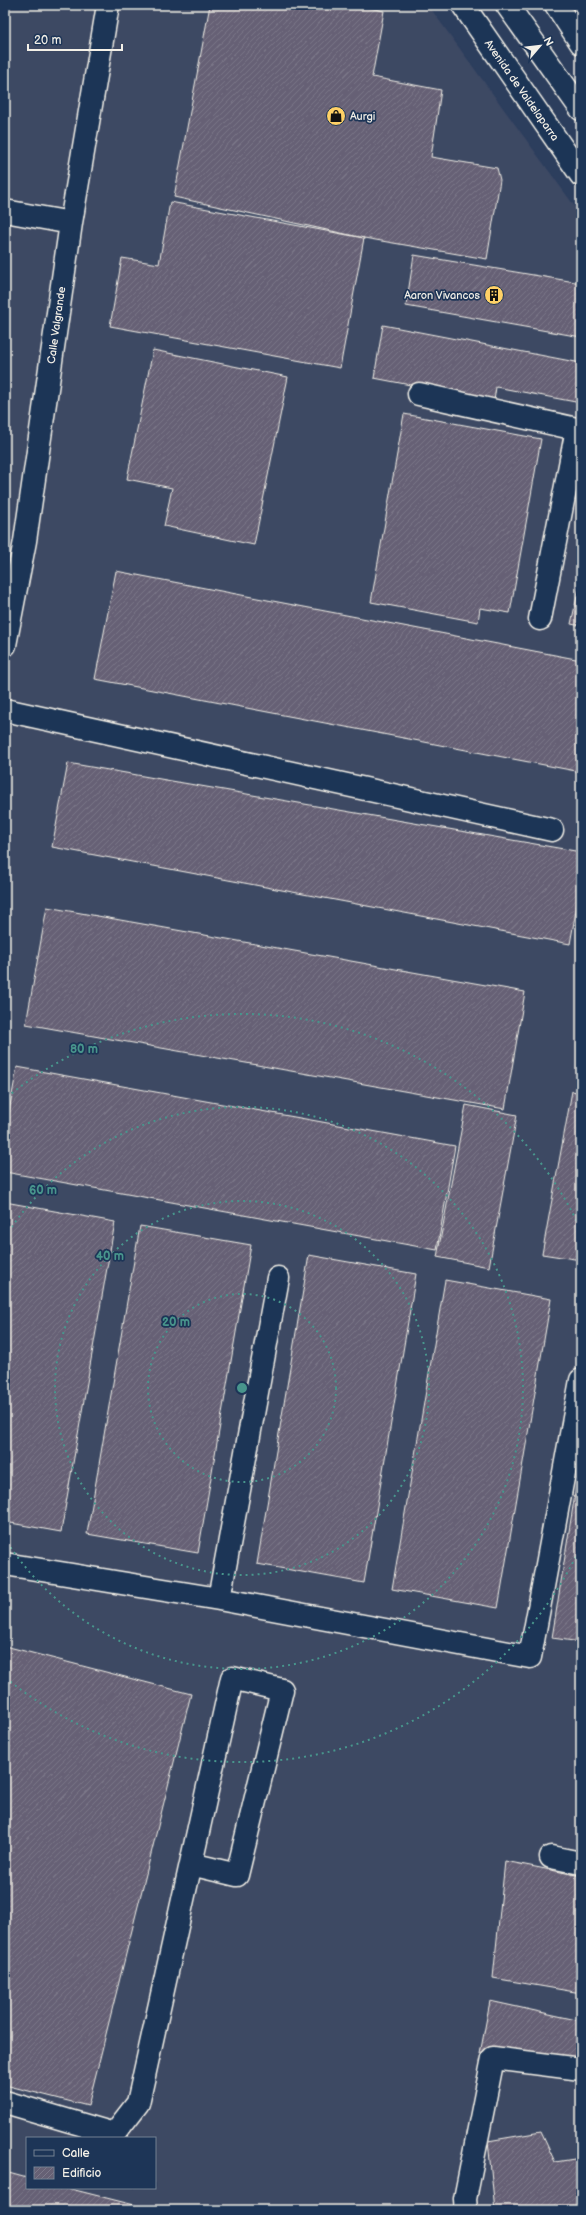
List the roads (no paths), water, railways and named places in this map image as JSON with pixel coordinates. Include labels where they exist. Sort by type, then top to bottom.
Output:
[{"type":"main road","name":"Calle Valgrande","points":[[5,645],[25,541],[71,223],[108,5]]},
{"type":"main road","name":"Avenida de Valdelaparra","points":[[463,5],[578,168]]},
{"type":"main road","points":[[507,5],[581,109]]},
{"type":"main road","points":[[556,5],[581,43]]},
{"type":"main road","points":[[5,211],[71,223]]},
{"type":"main road","points":[[418,394],[579,429],[540,619]]},
{"type":"main road","points":[[5,710],[552,830]]},
{"type":"main road","points":[[220,1599],[278,1278]]},
{"type":"main road","points":[[5,1564],[220,1599],[530,1657],[581,1380]]},
{"type":"main road","points":[[5,2102],[114,2134],[138,2103],[232,1678],[282,1690],[237,1875],[191,1864]]},
{"type":"main road","points":[[552,1857],[581,1863]]},
{"type":"main road","points":[[466,2210],[465,2199],[493,2058],[581,2069]]},
{"type":"place","name":"Aurgi","points":[[336,116]]},
{"type":"place","name":"Aaron Vivancos","points":[[494,295]]}]
